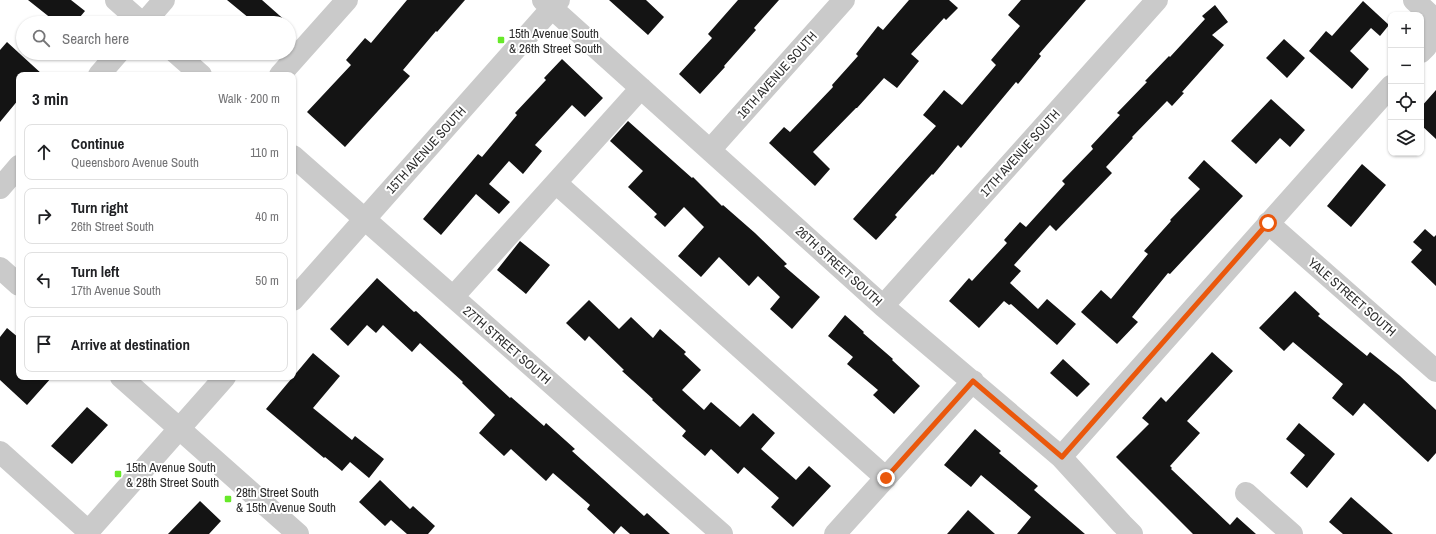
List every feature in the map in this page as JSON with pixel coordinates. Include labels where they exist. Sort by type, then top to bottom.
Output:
[{"type":"street","points":[[116,0],[135,16]]},
{"type":"street","points":[[149,16],[164,0]]},
{"type":"street","points":[[296,57],[347,0]]},
{"type":"street","name":"16TH AVENUE SOUTH","points":[[710,150],[844,0]]},
{"type":"street","name":"17TH AVENUE SOUTH","points":[[883,306],[1157,0]]},
{"type":"street","points":[[1414,0],[1436,21],[1424,49]]},
{"type":"street","name":"26TH STREET SOUTH","points":[[551,3],[641,88],[883,306],[1062,457],[1132,534]]},
{"type":"street","name":"15TH AVENUE SOUTH","points":[[296,297],[551,3]]},
{"type":"street","points":[[102,72],[112,60]]},
{"type":"street","points":[[184,60],[198,72]]},
{"type":"street","points":[[283,72],[293,60]]},
{"type":"street","points":[[453,297],[641,88]]},
{"type":"street","points":[[1062,457],[1388,89]]},
{"type":"street","name":"27TH STREET SOUTH","points":[[296,159],[722,534]]},
{"type":"street","points":[[0,188],[16,169]]},
{"type":"street","points":[[556,183],[886,478]]},
{"type":"street","name":"YALE STREET SOUTH","points":[[1268,223],[1436,371]]},
{"type":"street","points":[[0,268],[16,282]]},
{"type":"street","points":[[124,380],[291,532]]},
{"type":"street","points":[[0,452],[87,533],[222,380]]},
{"type":"street","points":[[836,534],[973,381]]},
{"type":"street","points":[[1246,493],[1292,534]]},
{"type":"building","points":[[28,0],[71,0],[85,11],[81,16],[48,16]]},
{"type":"building","points":[[227,0],[262,0],[280,16],[246,16]]},
{"type":"building","points":[[407,0],[465,0],[403,70],[410,76],[345,147],[307,112],[351,65],[346,60],[365,38],[371,43]]},
{"type":"building","points":[[609,0],[646,0],[664,17],[648,35]]},
{"type":"building","points":[[738,0],[779,0],[754,28],[756,30],[724,66],[725,67],[700,94],[679,74],[712,38],[708,34]]},
{"type":"building","points":[[909,0],[949,0],[958,8],[946,20],[944,18],[911,54],[919,61],[897,88],[884,78],[857,108],[813,152],[830,169],[815,186],[769,143],[784,127],[790,132],[833,87],[832,85],[858,56],[856,54],[878,26],[883,30]]},
{"type":"building","points":[[1021,0],[1086,0],[1039,54],[1041,56],[1018,84],[1016,82],[961,148],[958,145],[933,175],[932,174],[895,215],[897,217],[876,240],[853,219],[936,126],[923,115],[944,90],[962,105],[996,65],[991,60],[1020,26],[1008,15]]},
{"type":"building","points":[[1363,1],[1388,24],[1380,36],[1371,28],[1350,51],[1369,69],[1352,89],[1309,51],[1326,31],[1332,36]]},
{"type":"building","points":[[1215,5],[1228,22],[1212,35],[1224,45],[1182,92],[1184,93],[1172,106],[1167,101],[1132,137],[1133,138],[1106,167],[1112,173],[1056,231],[1050,225],[1014,265],[1021,271],[1010,283],[1038,309],[1047,299],[1076,324],[1057,345],[1011,304],[1009,305],[1004,301],[979,328],[949,301],[969,278],[972,281],[1007,243],[1004,240],[1020,222],[1026,227],[1065,184],[1062,181],[1093,149],[1091,146],[1120,115],[1117,113],[1147,82],[1145,81],[1169,56],[1170,57],[1205,19],[1202,16]]},
{"type":"building","points":[[1284,39],[1305,58],[1287,78],[1266,58]]},
{"type":"building","points":[[7,42],[16,50],[16,60],[27,60],[40,72],[16,72],[16,103],[0,122],[0,50]]},
{"type":"building","points":[[562,59],[603,98],[585,117],[572,105],[535,145],[542,151],[523,174],[509,161],[489,184],[510,202],[499,214],[476,194],[441,235],[423,219],[478,154],[482,157],[517,115],[515,113],[546,80],[544,78]]},
{"type":"building","points":[[1436,90],[1436,139],[1424,128],[1424,104]]},
{"type":"building","points":[[1271,99],[1305,130],[1290,147],[1280,138],[1256,164],[1231,141]]},
{"type":"building","points":[[628,121],[692,178],[693,177],[722,206],[723,205],[755,233],[787,264],[784,266],[820,297],[792,329],[770,309],[780,297],[758,276],[749,286],[719,257],[701,277],[678,256],[704,227],[684,207],[665,227],[654,217],[657,214],[628,187],[643,171],[610,141]]},
{"type":"building","points":[[1204,160],[1243,196],[1170,274],[1168,273],[1132,317],[1138,322],[1117,344],[1081,312],[1101,290],[1111,299],[1148,254],[1144,251],[1171,221],[1170,220],[1200,189],[1188,178]]},
{"type":"building","points":[[1362,164],[1386,185],[1351,227],[1327,206]]},
{"type":"building","points":[[1425,229],[1434,237],[1436,235],[1436,286],[1411,262],[1422,250],[1413,242]]},
{"type":"building","points":[[520,241],[550,265],[526,294],[497,270]]},
{"type":"building","points":[[377,278],[414,312],[416,311],[510,398],[511,397],[544,426],[546,423],[575,449],[572,451],[644,516],[647,513],[670,534],[630,534],[621,526],[614,534],[587,509],[590,505],[553,473],[546,481],[511,449],[504,456],[479,433],[495,415],[462,383],[463,382],[420,343],[412,352],[383,325],[376,333],[367,325],[348,346],[330,329]]},
{"type":"building","points":[[1295,291],[1320,314],[1318,316],[1367,356],[1370,352],[1400,376],[1436,410],[1436,453],[1428,462],[1364,403],[1353,416],[1332,398],[1343,384],[1293,342],[1284,351],[1259,328]]},
{"type":"building","points":[[589,300],[619,329],[631,317],[653,338],[660,329],[686,352],[684,354],[701,370],[682,390],[704,410],[711,402],[740,427],[753,413],[775,433],[761,449],[796,480],[809,466],[831,486],[793,527],[771,507],[779,498],[744,467],[738,474],[711,449],[705,456],[682,436],[686,431],[622,371],[624,370],[589,336],[585,341],[566,323]]},
{"type":"building","points":[[845,315],[920,386],[894,414],[873,395],[878,390],[847,364],[853,357],[828,336]]},
{"type":"building","points":[[7,328],[16,336],[16,380],[49,380],[27,405],[0,380],[0,337]]},
{"type":"building","points":[[1212,352],[1233,371],[1187,421],[1200,433],[1170,466],[1172,468],[1171,469],[1230,525],[1237,517],[1256,534],[1193,534],[1116,457],[1149,424],[1142,418],[1161,397],[1166,402]]},
{"type":"building","points":[[313,353],[340,376],[313,408],[352,440],[355,436],[384,459],[369,478],[350,462],[342,471],[325,457],[324,458],[266,409],[290,380],[296,380],[296,373]]},
{"type":"building","points":[[1063,359],[1090,384],[1077,397],[1050,373]]},
{"type":"building","points":[[87,407],[108,425],[72,464],[51,446]]},
{"type":"building","points":[[1299,423],[1335,454],[1307,488],[1290,473],[1305,455],[1286,439]]},
{"type":"building","points":[[975,429],[1001,451],[999,453],[1038,486],[1034,490],[1085,534],[1017,534],[1031,517],[981,475],[971,487],[944,465]]},
{"type":"building","points":[[380,480],[410,509],[413,506],[435,526],[428,534],[407,534],[391,520],[385,526],[359,502]]},
{"type":"building","points":[[1351,497],[1393,534],[1343,534],[1329,522]]},
{"type":"building","points":[[200,501],[221,521],[209,534],[168,534]]},
{"type":"building","points":[[968,510],[995,534],[947,534]]},
{"type":"place","name":"15th Avenue South & 26th Street South","points":[[501,40]]},
{"type":"place","name":"15th Avenue South & 28th Street South","points":[[118,474]]},
{"type":"place","name":"28th Street South & 15th Avenue South","points":[[228,499]]},
{"type":"route","points":[[886,478],[973,381],[1062,457],[1268,223]]}]
